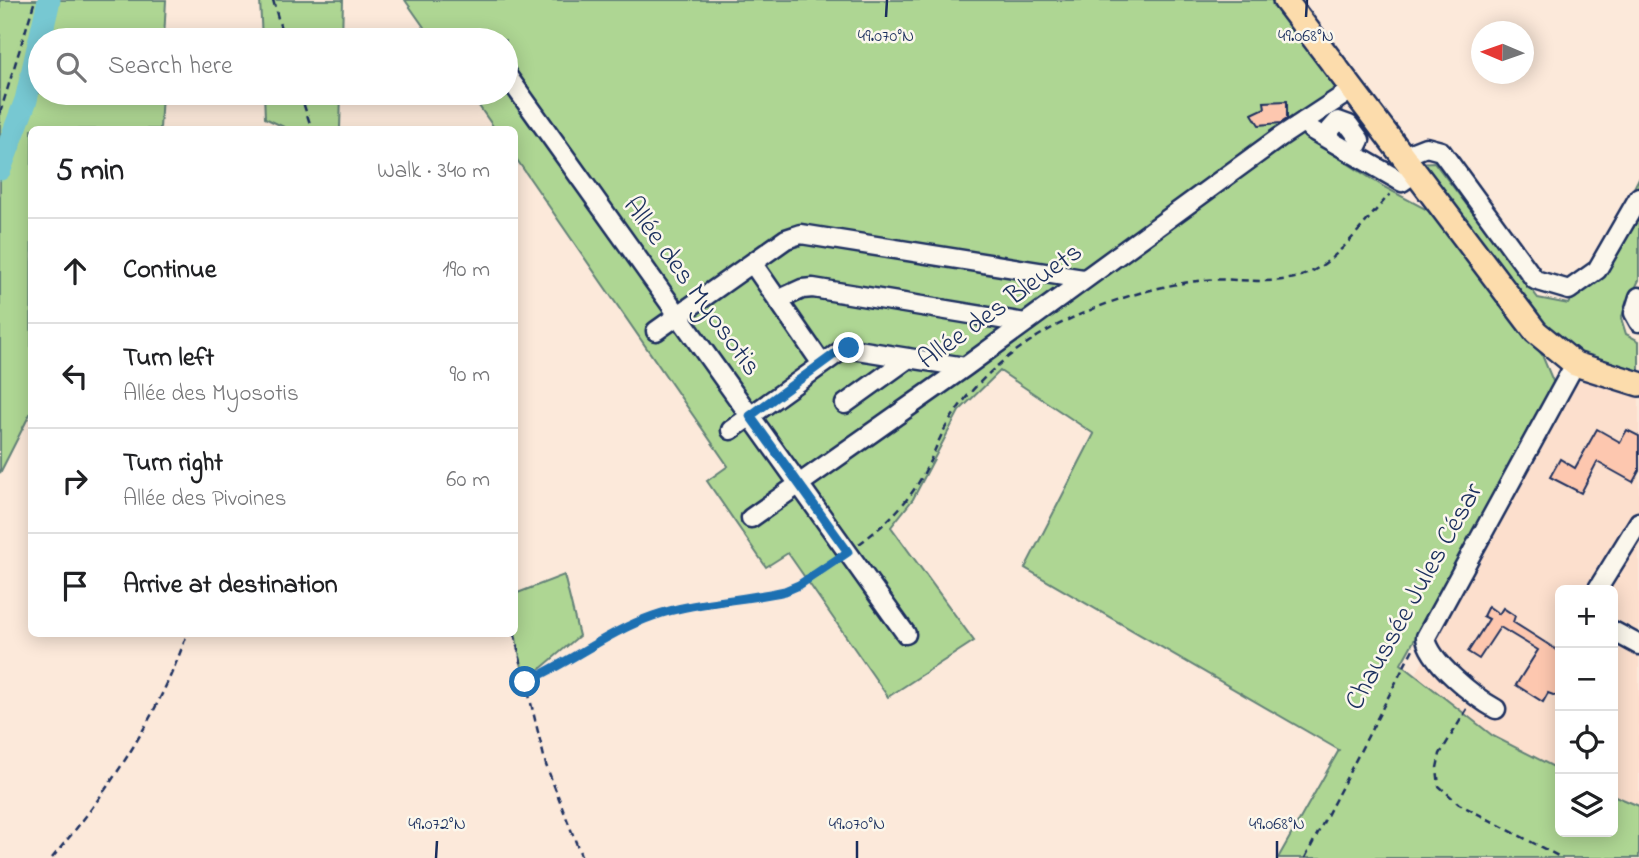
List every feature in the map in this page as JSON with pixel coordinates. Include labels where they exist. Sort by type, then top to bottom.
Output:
[{"type":"main road","points":[[1285,0],[1353,89],[1407,170],[1552,348],[1575,364],[1639,384]]},
{"type":"street","name":"Allée des Bleuets","points":[[751,518],[965,367],[1280,137],[1353,89]]},
{"type":"street","name":"Allée des Myosotis","points":[[518,91],[906,634]]},
{"type":"street","points":[[1304,121],[1324,137],[1338,121],[1349,125],[1360,140],[1353,154],[1407,170],[1426,147],[1440,150],[1535,280],[1569,290],[1597,270],[1639,197]]},
{"type":"street","points":[[656,331],[786,239],[806,234],[1083,279]]},
{"type":"street","points":[[753,264],[822,364]]},
{"type":"street","points":[[778,300],[802,289],[813,288],[1025,323]]},
{"type":"street","points":[[1639,298],[1634,313],[1639,322]]},
{"type":"street","points":[[732,430],[845,348],[965,367]]},
{"type":"street","points":[[845,404],[909,358]]},
{"type":"street","name":"Chaussée Jules César","points":[[1426,637],[1575,364]]},
{"type":"street","points":[[1600,585],[1639,522]]},
{"type":"street","points":[[1618,634],[1639,645]]},
{"type":"street","points":[[1426,637],[1428,647],[1475,697],[1496,709]]},
{"type":"path","points":[[0,113],[35,0]]},
{"type":"path","points":[[272,0],[280,28]]},
{"type":"path","points":[[304,105],[311,126]]},
{"type":"path","points":[[525,682],[559,667],[611,634],[640,621],[694,606],[785,591],[799,585],[848,552],[901,510],[924,474],[947,425],[972,390],[1003,362],[1040,335],[1084,313],[1164,287],[1205,280],[1282,280],[1303,275],[1332,256],[1407,170]]},
{"type":"path","points":[[52,858],[86,817],[126,760],[157,703],[186,637]]},
{"type":"path","points":[[515,637],[546,765],[582,858]]},
{"type":"path","name":"Chaussée Jules César","points":[[1305,858],[1413,650],[1426,637]]},
{"type":"path","points":[[1475,697],[1440,754],[1437,768],[1439,786],[1459,804],[1562,858]]},
{"type":"shaded area","points":[[1585,379],[1639,394],[1639,806],[1618,797],[1618,585],[1555,585],[1555,767],[1493,736],[1415,676],[1571,387]]},
{"type":"green space","points":[[0,0],[166,0],[165,28],[28,28],[28,105],[161,105],[160,126],[28,126],[28,418],[0,473]]},
{"type":"green space","points":[[260,0],[343,0],[342,28],[261,28]]},
{"type":"green space","points":[[405,0],[1272,0],[1340,88],[1299,132],[1384,187],[1435,214],[1542,355],[1555,386],[1401,664],[1493,736],[1555,767],[1555,837],[1618,837],[1618,797],[1639,806],[1639,858],[1278,858],[1339,750],[1025,568],[1094,434],[1000,371],[959,411],[913,499],[891,527],[974,641],[888,697],[788,553],[766,567],[707,481],[728,466],[518,161],[518,126],[493,126],[478,105],[518,105],[518,28],[425,28]]},
{"type":"green space","points":[[264,105],[341,105],[340,126],[282,126],[265,118]]},
{"type":"green space","points":[[1434,162],[1538,298],[1568,304],[1594,266],[1639,178],[1639,280],[1621,318],[1626,334],[1639,341],[1639,377],[1563,349],[1417,163]]},
{"type":"green space","points":[[564,575],[579,636],[525,682],[516,637],[518,637],[518,593]]},
{"type":"building","points":[[1287,101],[1287,119],[1281,123],[1259,125],[1252,114],[1265,108],[1264,102]]},
{"type":"building","points":[[1597,429],[1620,442],[1627,430],[1639,436],[1639,471],[1633,482],[1597,462],[1581,493],[1550,477],[1560,459],[1575,468]]},
{"type":"building","points":[[1488,606],[1499,614],[1503,608],[1515,616],[1513,622],[1555,649],[1555,696],[1548,693],[1543,702],[1516,685],[1538,650],[1500,627],[1479,659],[1468,652],[1489,619],[1483,616]]},
{"type":"waterway","points":[[43,28],[49,0]]},
{"type":"waterway","points":[[0,169],[28,91]]},
{"type":"route","points":[[525,682],[559,667],[624,627],[657,614],[785,591],[799,585],[848,552],[750,416],[840,350],[849,348]]}]
